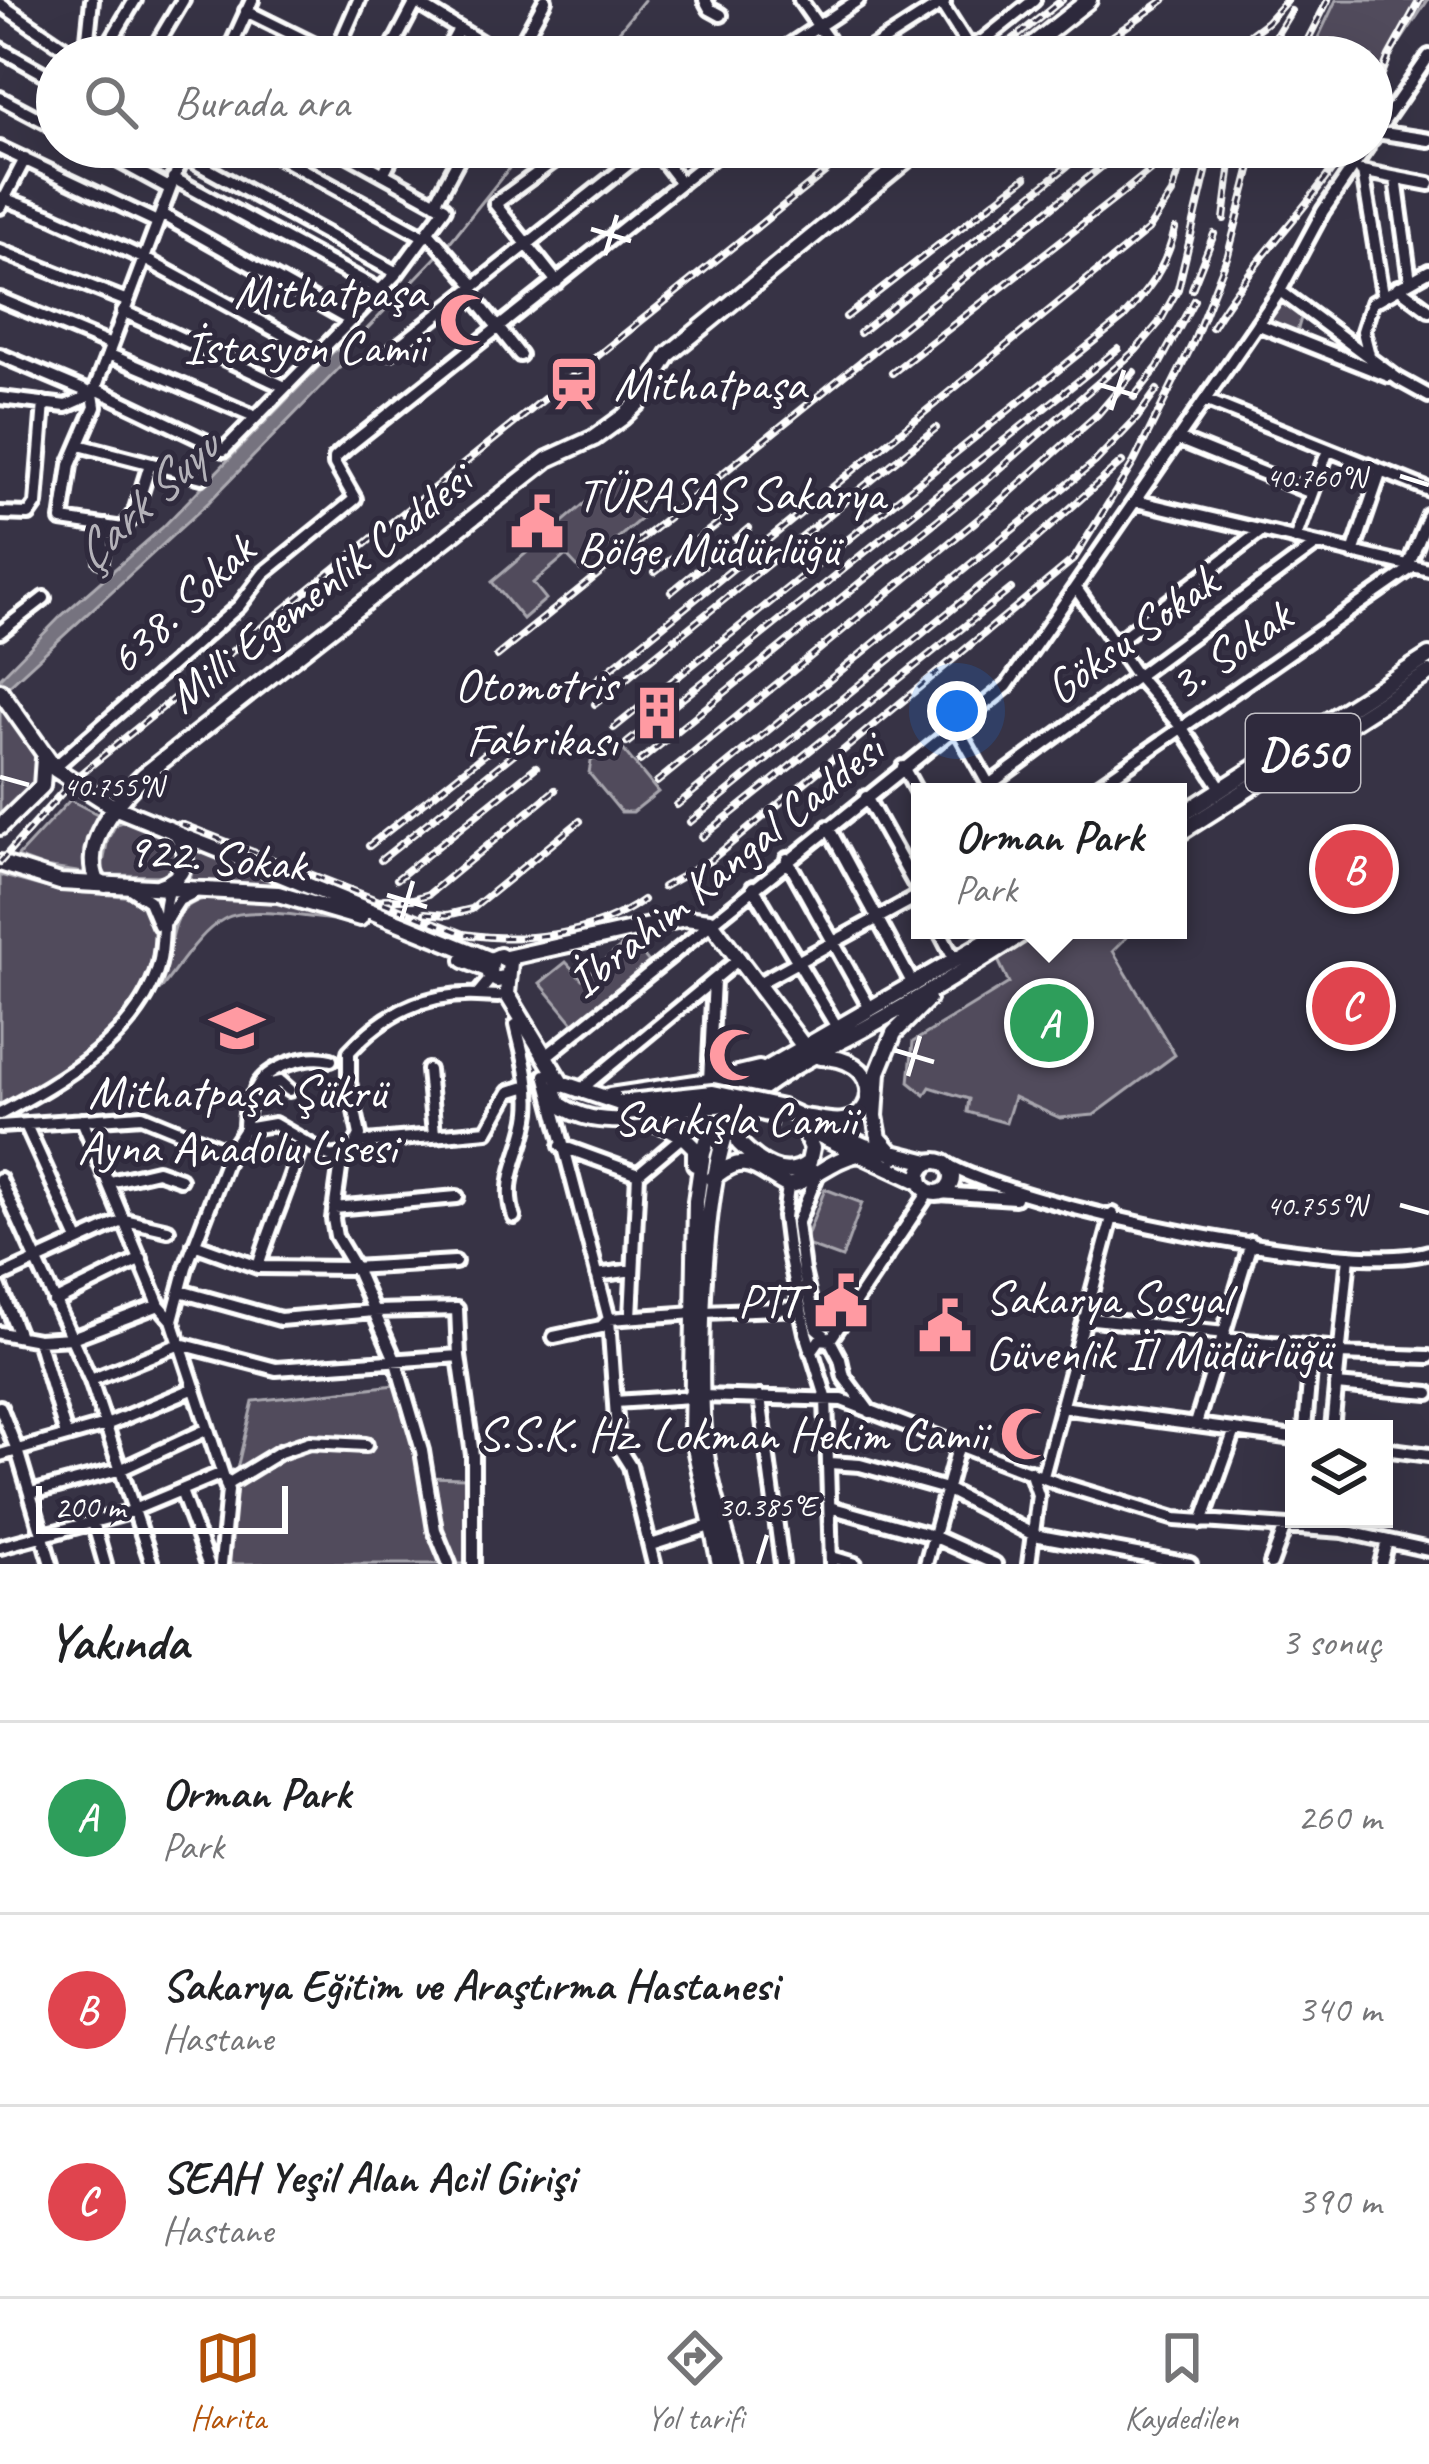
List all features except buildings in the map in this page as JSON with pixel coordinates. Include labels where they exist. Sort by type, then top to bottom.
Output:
[{"type":"main road","points":[[1044,36],[1089,0]]},
{"type":"main road","points":[[1058,36],[1102,0]]},
{"type":"main road","name":"Milli Egemenlik Caddesi","points":[[647,386],[654,360],[664,348],[883,168]]},
{"type":"main road","name":"Milli Egemenlik Caddesi","points":[[105,885],[95,878],[93,864],[102,829],[114,807],[145,775],[548,459],[594,438],[623,417],[638,403],[669,354],[896,168]]},
{"type":"main road","points":[[1187,811],[1429,656]]},
{"type":"main road","name":"D650","points":[[1187,828],[1429,673]]},
{"type":"main road","name":"922. Sokak","points":[[0,676],[7,698],[51,761],[114,807],[496,970]]},
{"type":"main road","points":[[0,827],[40,788],[51,761]]},
{"type":"main road","points":[[145,775],[137,800],[149,821]]},
{"type":"main road","points":[[166,885],[184,867],[185,854],[174,831]]},
{"type":"main road","name":"922. Sokak","points":[[0,863],[60,882],[278,895],[323,906],[496,970]]},
{"type":"main road","points":[[496,970],[685,918],[710,921],[810,1052],[854,1062],[864,1071],[869,1086],[859,1113],[844,1121],[802,1122]]},
{"type":"main road","points":[[720,1564],[695,1459],[700,1312],[712,1179],[726,1126],[738,1109],[838,1029],[989,939]]},
{"type":"main road","points":[[587,1094],[709,1082],[810,1052],[943,985],[1014,939]]},
{"type":"main road","points":[[496,970],[498,996],[545,1075],[564,1100],[578,1107],[729,1104],[781,1113],[895,1156],[937,1163],[951,1172],[951,1183],[930,1189],[802,1122]]},
{"type":"main road","points":[[496,970],[561,1083],[622,1107]]},
{"type":"main road","points":[[895,1156],[879,1138],[875,1116],[878,1072],[894,1033],[943,985]]},
{"type":"main road","points":[[696,1201],[703,1154],[717,1111],[770,1066]]},
{"type":"main road","points":[[554,1089],[559,1104],[588,1118],[658,1121],[695,1148],[700,1312]]},
{"type":"main road","points":[[738,1109],[739,1143],[776,1169],[793,1171],[809,1162],[812,1148],[802,1122]]},
{"type":"main road","points":[[712,1179],[731,1162],[741,1161],[788,1186],[803,1183],[842,1157],[858,1154]]},
{"type":"main road","points":[[930,1189],[921,1169],[937,1163]]},
{"type":"main road","points":[[696,1397],[734,1564]]},
{"type":"street","points":[[86,36],[92,0]]},
{"type":"street","points":[[114,36],[135,0]]},
{"type":"street","points":[[162,36],[183,0]]},
{"type":"street","points":[[343,36],[359,0]]},
{"type":"street","points":[[525,36],[545,0]]},
{"type":"street","points":[[705,0],[721,15]]},
{"type":"street","points":[[800,0],[826,36]]},
{"type":"street","points":[[806,36],[858,0]]},
{"type":"street","points":[[989,36],[1034,0]]},
{"type":"street","points":[[397,36],[414,1],[470,36]]},
{"type":"street","points":[[890,36],[942,2],[962,36]]},
{"type":"street","points":[[0,4],[50,36]]},
{"type":"street","points":[[235,36],[249,5],[301,36]]},
{"type":"street","points":[[455,36],[459,29]]},
{"type":"street","points":[[0,49],[36,69]]},
{"type":"street","points":[[1393,113],[1422,77],[1429,56]]},
{"type":"street","points":[[0,98],[36,117]]},
{"type":"street","points":[[1393,137],[1429,140]]},
{"type":"street","points":[[0,148],[36,164]]},
{"type":"street","points":[[25,159],[1,201],[52,216],[143,258],[317,352]]},
{"type":"street","points":[[45,168],[159,218],[351,320]]},
{"type":"street","points":[[139,168],[381,291]]},
{"type":"street","points":[[150,464],[135,512],[123,529],[62,520],[70,465],[177,168]]},
{"type":"street","points":[[214,168],[397,273]]},
{"type":"street","points":[[301,168],[429,236],[520,355]]},
{"type":"street","points":[[373,168],[440,205]]},
{"type":"street","points":[[383,174],[386,168]]},
{"type":"street","points":[[0,355],[224,450],[429,236],[456,168]]},
{"type":"street","points":[[544,168],[495,204],[556,282]]},
{"type":"street","points":[[391,352],[624,168]]},
{"type":"street","points":[[668,168],[681,183]]},
{"type":"street","points":[[497,328],[700,168]]},
{"type":"street","name":"İbrahim Kangal Caddesi","points":[[544,1057],[1006,686],[1280,291],[1323,211],[1358,168]]},
{"type":"street","points":[[1383,294],[1357,171],[1429,184]]},
{"type":"street","points":[[1396,178],[1404,284],[1429,310]]},
{"type":"street","points":[[0,251],[125,306],[285,387]]},
{"type":"street","points":[[1369,355],[1363,331],[1372,303],[1429,271]]},
{"type":"street","points":[[1280,291],[1398,379]]},
{"type":"street","points":[[0,298],[256,417]]},
{"type":"street","points":[[1257,324],[1398,379],[1429,396]]},
{"type":"street","name":"638. Sokak","points":[[51,761],[239,606],[264,573],[355,499],[335,458],[497,328]]},
{"type":"street","points":[[0,398],[66,406],[94,392]]},
{"type":"street","points":[[1205,400],[1429,490]]},
{"type":"street","points":[[0,513],[29,514],[39,495],[44,404]]},
{"type":"street","points":[[1178,439],[1312,493]]},
{"type":"street","points":[[79,446],[202,477]]},
{"type":"street","points":[[1295,539],[1328,450]]},
{"type":"street","points":[[1353,553],[1382,471]]},
{"type":"street","points":[[1136,501],[1429,570]]},
{"type":"street","points":[[1411,567],[1429,515]]},
{"type":"street","points":[[101,560],[106,526]]},
{"type":"street","points":[[1114,643],[1262,531]]},
{"type":"street","name":"Göksu Sokak","points":[[999,783],[1317,544]]},
{"type":"street","name":"3. Sokak","points":[[1102,783],[1411,567]]},
{"type":"street","points":[[1076,588],[1136,676],[1182,728],[1221,788]]},
{"type":"street","points":[[0,632],[44,598]]},
{"type":"street","points":[[956,726],[988,783]]},
{"type":"street","points":[[903,767],[912,783]]},
{"type":"street","points":[[866,797],[911,879]]},
{"type":"street","points":[[827,827],[914,986]]},
{"type":"street","points":[[787,860],[872,1010]]},
{"type":"street","points":[[0,1114],[49,1087],[109,1042],[148,991],[160,952],[166,885]]},
{"type":"street","points":[[126,886],[146,898],[157,914],[160,952]]},
{"type":"street","points":[[753,887],[838,1029]]},
{"type":"street","points":[[164,922],[179,900],[209,890]]},
{"type":"street","points":[[759,983],[911,900]]},
{"type":"street","points":[[944,939],[955,962]]},
{"type":"street","points":[[587,1094],[740,958]]},
{"type":"street","points":[[477,995],[496,970]]},
{"type":"street","points":[[709,1082],[714,980]]},
{"type":"street","points":[[245,1129],[274,1124],[331,1157],[351,1153],[360,1135],[349,1082],[350,1052],[378,1024],[416,1003],[436,996],[498,996]]},
{"type":"street","points":[[514,1217],[508,1183],[529,1116],[515,1024]]},
{"type":"street","points":[[172,1320],[194,1244],[230,1152],[245,1129],[248,1099],[261,1078],[274,1070],[310,1057],[331,1060]]},
{"type":"street","points":[[428,1070],[434,1134]]},
{"type":"street","points":[[545,1075],[609,1319],[618,1447],[630,1466],[655,1564]]},
{"type":"street","points":[[256,1089],[280,1082],[289,1090]]},
{"type":"street","points":[[356,1143],[487,1131],[509,1092],[528,1086]]},
{"type":"street","points":[[0,1126],[142,1116],[230,1152]]},
{"type":"street","points":[[82,1120],[159,1305],[172,1320],[224,1479],[221,1564]]},
{"type":"street","points":[[26,1125],[78,1240]]},
{"type":"street","points":[[631,1317],[638,1174],[683,1136]]},
{"type":"street","points":[[258,1267],[269,1230],[286,1198],[302,1141]]},
{"type":"street","points":[[561,1146],[638,1174]]},
{"type":"street","points":[[341,1155],[334,1208],[336,1236],[356,1268],[396,1362],[422,1450],[435,1530],[449,1564]]},
{"type":"street","points":[[937,1163],[998,1187],[1060,1203],[1251,1243],[1382,1259],[1429,1252]]},
{"type":"street","points":[[110,1183],[157,1171],[180,1179]]},
{"type":"street","points":[[819,1172],[796,1237],[817,1328],[830,1340],[844,1377],[872,1415]]},
{"type":"street","points":[[0,1179],[91,1380],[152,1564]]},
{"type":"street","points":[[788,1186],[784,1217],[801,1308],[826,1397],[831,1560],[855,1564]]},
{"type":"street","points":[[830,1340],[930,1189],[1060,1203]]},
{"type":"street","points":[[334,1208],[457,1197]]},
{"type":"street","points":[[1029,1564],[1038,1496],[1036,1474],[1061,1407],[1113,1214]]},
{"type":"street","points":[[0,1277],[125,1220],[168,1230]]},
{"type":"street","points":[[1196,1424],[1251,1243]]},
{"type":"street","points":[[194,1244],[258,1267],[455,1262]]},
{"type":"street","points":[[1333,1420],[1349,1256]]},
{"type":"street","points":[[54,1302],[141,1259]]},
{"type":"street","points":[[597,1275],[633,1270]]},
{"type":"street","points":[[0,1287],[19,1336]]},
{"type":"street","points":[[180,1291],[280,1319],[458,1309],[472,1455],[473,1564]]},
{"type":"street","points":[[0,1333],[38,1340],[72,1338],[159,1305]]},
{"type":"street","points":[[554,1337],[602,1327],[609,1319],[801,1308]]},
{"type":"street","points":[[1084,1318],[1339,1351],[1429,1357]]},
{"type":"street","points":[[38,1340],[66,1435]]},
{"type":"street","points":[[812,1352],[820,1340],[830,1340]]},
{"type":"street","points":[[91,1380],[180,1344],[276,1369],[459,1356]]},
{"type":"street","points":[[1306,1420],[1312,1346]]},
{"type":"street","points":[[826,1397],[844,1377]]},
{"type":"street","points":[[1336,1384],[1429,1393]]},
{"type":"street","points":[[0,1455],[106,1425],[194,1388]]},
{"type":"street","points":[[760,1397],[782,1564]]},
{"type":"street","points":[[615,1402],[826,1397],[1174,1519],[1296,1528]]},
{"type":"street","points":[[0,1407],[51,1564]]},
{"type":"street","points":[[1061,1407],[1285,1437]]},
{"type":"street","points":[[31,1493],[122,1469],[208,1429]]},
{"type":"street","points":[[1202,1522],[1235,1430]]},
{"type":"street","points":[[6,1564],[0,1547],[136,1510],[224,1479],[280,1451],[309,1442],[366,1445]]},
{"type":"street","points":[[926,1564],[958,1444]]},
{"type":"street","points":[[1393,1450],[1429,1455]]},
{"type":"street","points":[[830,1463],[860,1465],[946,1489],[1034,1535],[1190,1564]]},
{"type":"street","points":[[181,1491],[208,1564]]},
{"type":"street","points":[[832,1508],[933,1536],[995,1564]]},
{"type":"street","points":[[93,1522],[105,1564]]},
{"type":"street","points":[[652,1545],[710,1526]]},
{"type":"street","points":[[1342,1528],[1427,1549],[1421,1564]]},
{"type":"street","points":[[1271,1564],[1284,1529]]},
{"type":"street","points":[[1381,1564],[1387,1541]]},
{"type":"shaded area","points":[[1336,0],[1428,0],[1393,52],[1393,36],[1319,36]]},
{"type":"shaded area","points":[[1281,301],[1291,301],[1303,311],[1297,332],[1269,321]]},
{"type":"shaded area","points":[[336,349],[348,359],[209,502],[0,694],[0,678],[61,616],[162,528]]},
{"type":"shaded area","points":[[618,475],[649,512],[580,570],[566,555],[533,583],[546,599],[523,619],[492,582]]},
{"type":"shaded area","points":[[0,699],[50,769],[0,821]]},
{"type":"shaded area","points":[[616,741],[658,792],[633,812],[621,812],[589,773],[591,761]]},
{"type":"shaded area","points":[[70,800],[101,816],[84,873],[17,857]]},
{"type":"shaded area","points":[[128,820],[174,843],[179,863],[169,876],[106,875],[102,868],[108,839],[116,824]]},
{"type":"shaded area","points":[[193,845],[287,884],[285,890],[189,883],[195,862]]},
{"type":"shaded area","points":[[0,875],[59,891],[137,897],[151,910],[155,942],[148,973],[110,1030],[55,1077],[0,1113]]},
{"type":"shaded area","points":[[209,898],[269,901],[348,922],[266,913],[224,919],[206,933],[159,991],[177,921],[194,903]]},
{"type":"shaded area","points":[[630,939],[649,962],[574,1024],[540,983],[566,962],[582,979]]},
{"type":"shaded area","points":[[1026,939],[1125,939],[1113,951],[1175,1055],[1094,1115],[1060,1118],[1014,1097],[1006,1123],[967,1112],[969,1099],[930,1087],[925,1095],[909,1082],[913,1042],[1009,983],[997,958]]},
{"type":"shaded area","points":[[825,1189],[862,1203],[842,1258],[804,1244]]},
{"type":"shaded area","points":[[396,1385],[422,1477],[467,1478],[466,1564],[227,1564],[233,1506],[228,1471],[236,1473],[253,1401]]},
{"type":"waterway","name":"Çark Suyu","points":[[615,36],[644,0]]},
{"type":"waterway","name":"Çark Suyu","points":[[446,247],[509,168]]},
{"type":"waterway","name":"Çark Suyu","points":[[342,355],[439,254]]},
{"type":"railway","points":[[1017,36],[1062,0]]},
{"type":"railway","points":[[1113,36],[1164,0]]},
{"type":"railway","points":[[1248,36],[1287,0]]},
{"type":"railway","points":[[1310,36],[1328,0]]},
{"type":"railway","points":[[1393,49],[1420,0]]},
{"type":"railway","points":[[1276,36],[1291,11]]},
{"type":"railway","points":[[0,862],[74,779],[830,168]]},
{"type":"railway","points":[[860,333],[1065,168]]},
{"type":"railway","points":[[497,656],[1100,168]]},
{"type":"railway","points":[[892,373],[1153,168]]},
{"type":"railway","points":[[584,690],[1148,230],[1172,194],[1180,168]]},
{"type":"railway","points":[[640,761],[982,484],[1136,350],[1159,323],[1178,289],[1207,168]]},
{"type":"railway","points":[[1224,219],[1230,168]]},
{"type":"railway","points":[[663,887],[711,860],[1074,559],[1134,462],[1193,343],[1228,255],[1251,168]]},
{"type":"railway","points":[[1212,327],[1332,168]]},
{"type":"railway","points":[[846,317],[1026,177]]},
{"type":"railway","points":[[614,728],[1123,318],[1155,277],[1175,229]]},
{"type":"railway","points":[[1192,289],[1214,234]]},
{"type":"railway","points":[[1134,397],[1158,367],[1194,300]]},
{"type":"railway","points":[[627,743],[1118,349]]},
{"type":"railway","points":[[657,782],[998,503],[1098,414],[1134,372]]},
{"type":"railway","points":[[677,805],[1095,462],[1157,390]]},
{"type":"railway","points":[[595,704],[936,428]]},
{"type":"railway","points":[[690,822],[1009,563],[1122,462]]},
{"type":"railway","points":[[655,572],[733,512]]},
{"type":"railway","points":[[671,592],[749,528]]},
{"type":"railway","points":[[702,837],[1011,589]]},
{"type":"railway","points":[[369,846],[510,734]]},
{"type":"railway","points":[[381,860],[521,748]]},
{"type":"railway","points":[[397,879],[536,767]]},
{"type":"railway","points":[[384,899],[429,894],[555,790]]},
{"type":"railway","points":[[425,913],[447,915],[472,909],[580,821]]},
{"type":"railway","points":[[181,824],[464,934],[510,938],[557,934],[602,922],[643,900]]},
{"type":"place","name":"Mithatpaşa İstasyon Camii","points":[[466,320]]},
{"type":"place","name":"Mithatpaşa","points":[[574,384]]},
{"type":"place","name":"TÜRASAŞ Sakarya Bölge Müdürlüğü","points":[[537,522]]},
{"type":"place","name":"Otomotris Fabrikası","points":[[657,713]]},
{"type":"place","name":"Sakarya Eğitim ve Araştırma Hastanesi","points":[[1354,869]]},
{"type":"place","name":"SEAH Yeşil Alan Acil Girişi","points":[[1351,1006]]},
{"type":"place","name":"Orman Park","points":[[1049,1023]]},
{"type":"place","name":"Mithatpaşa Şükrü Ayna Anadolu Lisesi","points":[[237,1028]]},
{"type":"place","name":"Sarıkışla Camii","points":[[735,1055]]},
{"type":"place","name":"PTT","points":[[841,1301]]},
{"type":"place","name":"Sakarya Sosyal Güvenlik İl Müdürlüğü","points":[[945,1326]]},
{"type":"place","name":"S.S.K. Hz. Lokman Hekim Camii","points":[[1027,1434]]}]
